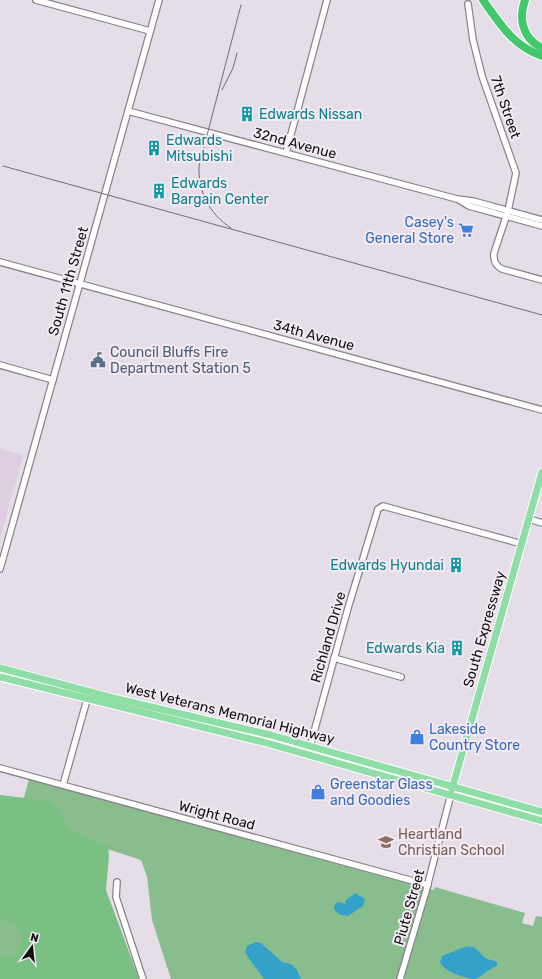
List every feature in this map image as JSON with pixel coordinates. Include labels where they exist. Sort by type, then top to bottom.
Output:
[{"type":"highway","points":[[483,0],[513,39],[528,50],[542,56]]},
{"type":"highway","points":[[525,0],[522,13],[523,28],[531,40],[542,48]]},
{"type":"main road","name":"South Expressway","points":[[451,794],[542,472]]},
{"type":"main road","name":"West Veterans Memorial Highway","points":[[0,668],[89,692],[221,722],[310,745],[542,812]]},
{"type":"main road","name":"West Veterans Memorial Highway","points":[[0,677],[87,700],[219,730],[451,794],[542,821]]},
{"type":"street","points":[[36,0],[150,31]]},
{"type":"street","name":"South 11th Street","points":[[0,569],[159,0]]},
{"type":"street","points":[[286,153],[328,0]]},
{"type":"street","name":"7th Street","points":[[468,4],[482,76],[515,169],[516,176],[507,213],[494,253],[495,262],[502,269],[542,280]]},
{"type":"street","name":"32nd Avenue","points":[[128,111],[457,199],[466,204],[542,220]]},
{"type":"street","name":"32nd Avenue","points":[[507,213],[542,226]]},
{"type":"street","name":"34th Avenue","points":[[0,262],[542,410]]},
{"type":"street","points":[[0,365],[53,380]]},
{"type":"street","name":"Richland Drive","points":[[308,754],[372,526],[380,507],[383,506],[522,544]]},
{"type":"street","points":[[529,520],[542,523]]},
{"type":"street","points":[[334,658],[401,677]]},
{"type":"street","points":[[63,785],[89,692]]},
{"type":"street","name":"Wright Road","points":[[0,768],[428,885]]},
{"type":"street","name":"Piute Street","points":[[400,979],[428,885],[451,794]]},
{"type":"street","points":[[117,882],[116,897],[143,979]]},
{"type":"shaded area","points":[[0,449],[23,455],[0,539]]},
{"type":"green space","points":[[29,779],[434,890],[435,887],[525,913],[522,923],[533,926],[536,916],[542,917],[542,979],[171,979],[152,920],[147,877],[141,860],[80,840],[99,875],[0,979],[0,805],[21,809]]},
{"type":"green space","points":[[0,795],[41,800],[53,804],[71,831],[108,846],[109,856],[106,890],[139,979],[0,979],[0,956],[14,954],[21,947],[22,942],[16,924],[0,917]]},
{"type":"water","points":[[355,893],[365,899],[363,906],[348,916],[340,915],[334,909],[335,904],[338,902],[346,904],[345,901]]},
{"type":"water","points":[[256,942],[261,943],[282,962],[291,964],[297,970],[301,979],[264,979],[245,953],[247,946]]},
{"type":"water","points":[[465,947],[474,948],[485,958],[497,962],[497,966],[475,979],[466,978],[455,974],[442,965],[440,962],[442,956]]},
{"type":"railway","points":[[231,228],[217,216],[206,201],[200,184],[199,166],[241,5]]},
{"type":"railway","points":[[222,90],[233,68],[237,53]]},
{"type":"railway","points":[[3,166],[542,315]]},
{"type":"place","name":"Edwards Nissan","points":[[247,114]]},
{"type":"place","name":"Edwards Mitsubishi","points":[[154,148]]},
{"type":"place","name":"Edwards Bargain Center","points":[[159,191]]},
{"type":"place","name":"Casey's General Store","points":[[466,230]]},
{"type":"place","name":"Council Bluffs Fire Department Station 5","points":[[98,360]]},
{"type":"place","name":"Edwards Hyundai","points":[[456,565]]},
{"type":"place","name":"Edwards Kia","points":[[457,648]]},
{"type":"place","name":"Lakeside Country Store","points":[[417,737]]},
{"type":"place","name":"Greenstar Glass and Goodies","points":[[318,792]]},
{"type":"place","name":"Heartland Christian School","points":[[386,842]]}]
